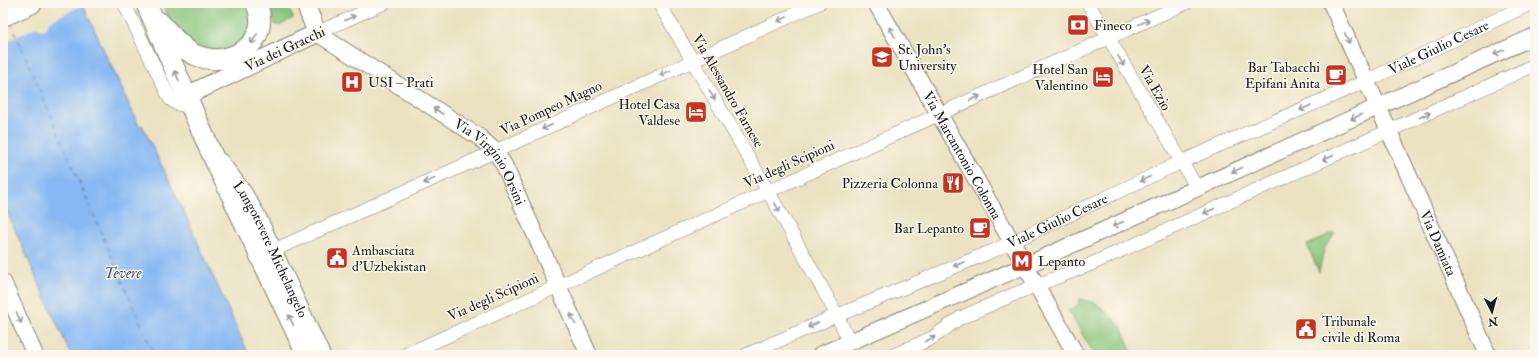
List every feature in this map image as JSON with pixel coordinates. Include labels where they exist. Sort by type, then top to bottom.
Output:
[{"type":"main road","points":[[3,16],[32,3]]},
{"type":"main road","points":[[148,7],[187,50],[203,57],[215,59],[234,56],[243,51],[255,38],[261,20],[256,3]]},
{"type":"main road","points":[[305,3],[316,33]]},
{"type":"main road","name":"Lungotevere Michelangelo","points":[[148,7],[210,150],[308,355]]},
{"type":"main road","name":"Via dei Gracchi","points":[[188,101],[316,33]]},
{"type":"street","points":[[124,3],[170,99],[177,104],[188,101]]},
{"type":"street","name":"Via dei Gracchi","points":[[316,33],[384,3]]},
{"type":"street","name":"Via Alessandro Farnese","points":[[659,3],[768,191],[837,315],[850,342]]},
{"type":"street","name":"Via Pompeo Magno","points":[[274,250],[496,151],[819,3]]},
{"type":"street","name":"Via Marcantonio Colonna","points":[[876,3],[1076,355]]},
{"type":"street","name":"Via Ezio","points":[[1088,3],[1197,188]]},
{"type":"street","name":"Via degli Scipioni","points":[[405,355],[1186,3]]},
{"type":"street","points":[[1331,3],[1389,131]]},
{"type":"street","name":"Viale Giulio Cesare","points":[[746,355],[837,315],[1012,242],[1181,162],[1366,81],[1533,3],[1535,7]]},
{"type":"street","name":"Via Virginio Orsini","points":[[316,33],[479,137],[496,151],[504,165],[589,355]]},
{"type":"street","name":"Viale Giulio Cesare","points":[[820,355],[1026,265],[1535,36]]},
{"type":"street","points":[[894,355],[932,338],[960,318],[1017,292],[1037,286],[1089,265],[1535,65]]},
{"type":"street","name":"Via Damiata","points":[[1389,131],[1488,355]]},
{"type":"street","name":"Lungotevere Michelangelo","points":[[210,150],[226,167],[247,197],[274,250],[322,355]]},
{"type":"street","points":[[4,285],[35,355]]},
{"type":"green space","points":[[162,3],[243,3],[250,14],[253,26],[232,51],[194,47],[171,21]]},
{"type":"green space","points":[[270,3],[287,3],[293,18],[281,25],[275,25]]},
{"type":"green space","points":[[1335,232],[1324,249],[1319,272],[1307,245]]},
{"type":"green space","points":[[1080,299],[1096,303],[1121,326],[1133,355],[1095,355],[1068,311],[1077,306]]},
{"type":"water","name":"Tevere","points":[[3,3],[82,3],[139,126],[142,125],[183,210],[249,355],[71,355],[3,203]]},
{"type":"pier","points":[[3,3],[85,4],[48,22],[48,27],[45,29],[41,30],[37,27],[3,43]]},
{"type":"ferry route","points":[[11,23],[154,355]]},
{"type":"place","name":"Fineco","points":[[1078,25]]},
{"type":"place","name":"St. John's University","points":[[882,57]]},
{"type":"place","name":"Bar Tabacchi Epifani Anita","points":[[1336,75]]},
{"type":"place","name":"Hotel San Valentino","points":[[1103,77]]},
{"type":"place","name":"USI – Prati","points":[[352,82]]},
{"type":"place","name":"Hotel Casa Valdese","points":[[696,112]]},
{"type":"place","name":"Pizzeria Colonna","points":[[953,183]]},
{"type":"place","name":"Bar Lepanto","points":[[980,228]]},
{"type":"place","name":"Ambasciata d'Uzbekistan","points":[[337,258]]},
{"type":"place","name":"Lepanto","points":[[1022,261]]},
{"type":"place","name":"Tribunale civile di Roma","points":[[1306,329]]}]
